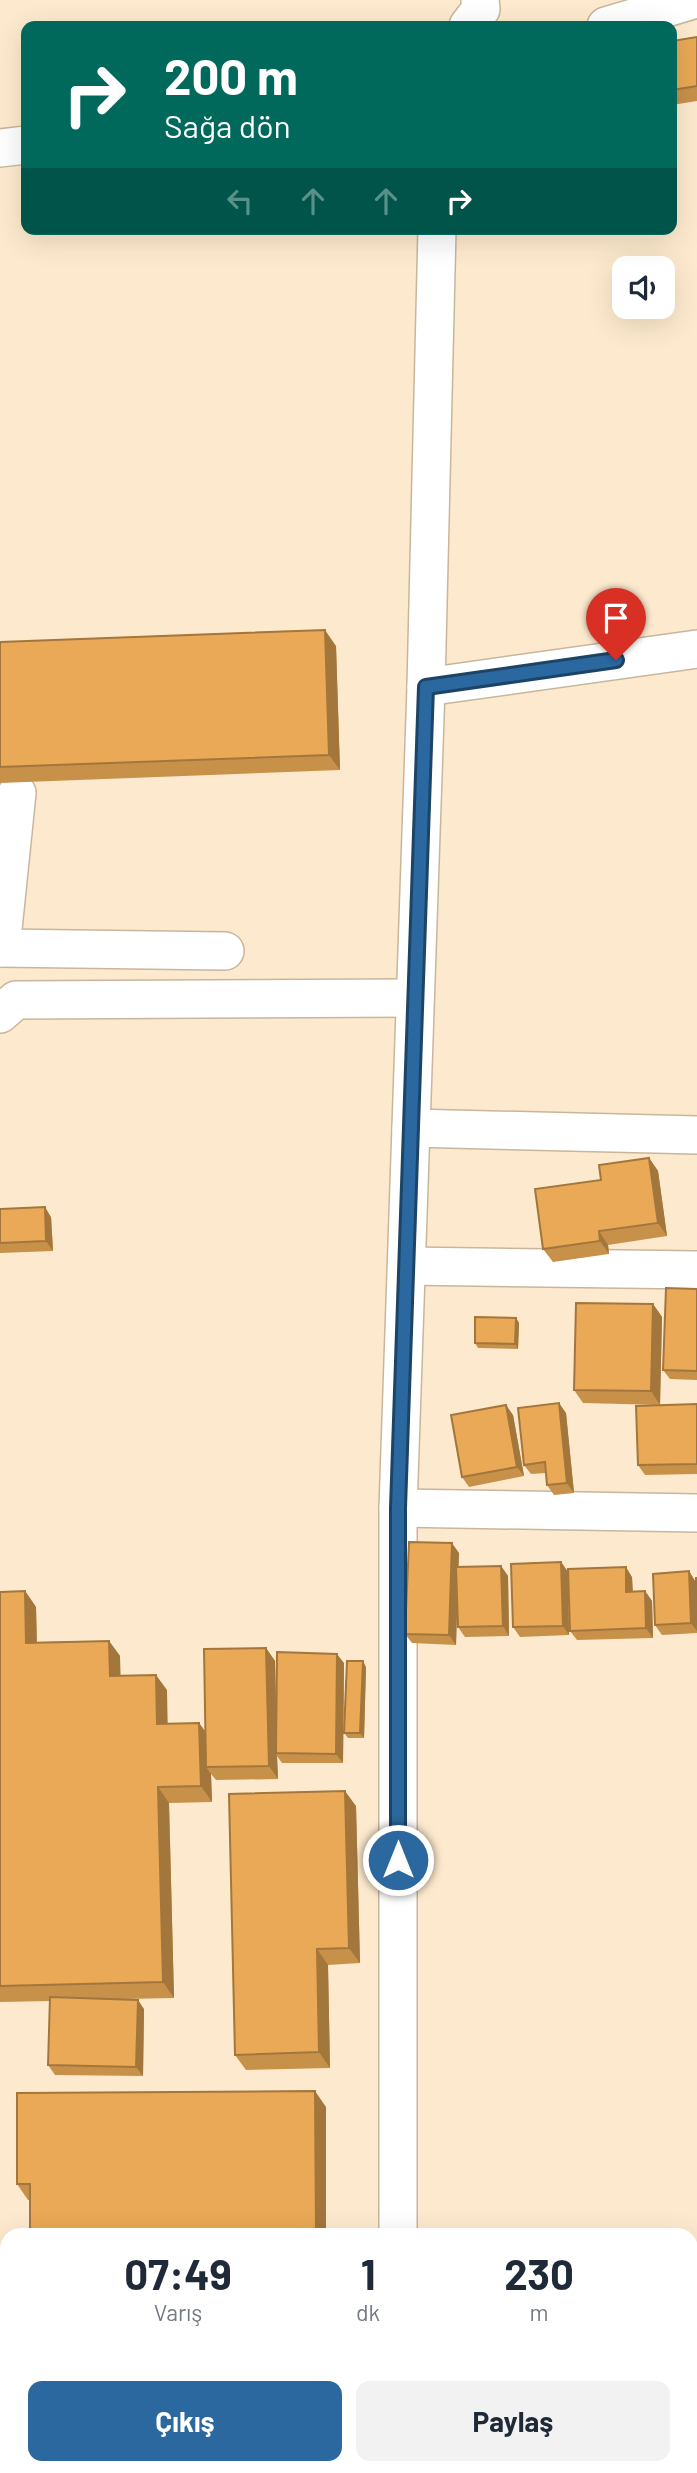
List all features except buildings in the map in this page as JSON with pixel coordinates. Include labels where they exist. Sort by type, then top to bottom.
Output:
[{"type":"street","points":[[472,21],[481,9],[480,0]]},
{"type":"street","points":[[623,21],[693,0]]},
{"type":"street","points":[[0,148],[21,146]]},
{"type":"street","points":[[398,2228],[398,1508],[426,687],[436,235]]},
{"type":"street","points":[[426,687],[697,649]]},
{"type":"street","points":[[17,793],[0,948],[225,951]]},
{"type":"street","points":[[0,1014],[16,1000],[415,998]]},
{"type":"street","points":[[411,1128],[697,1135]]},
{"type":"street","points":[[407,1266],[697,1270]]},
{"type":"street","points":[[398,1508],[697,1513]]},
{"type":"route","points":[[398,1860],[398,1508],[426,687],[616,660]]}]
